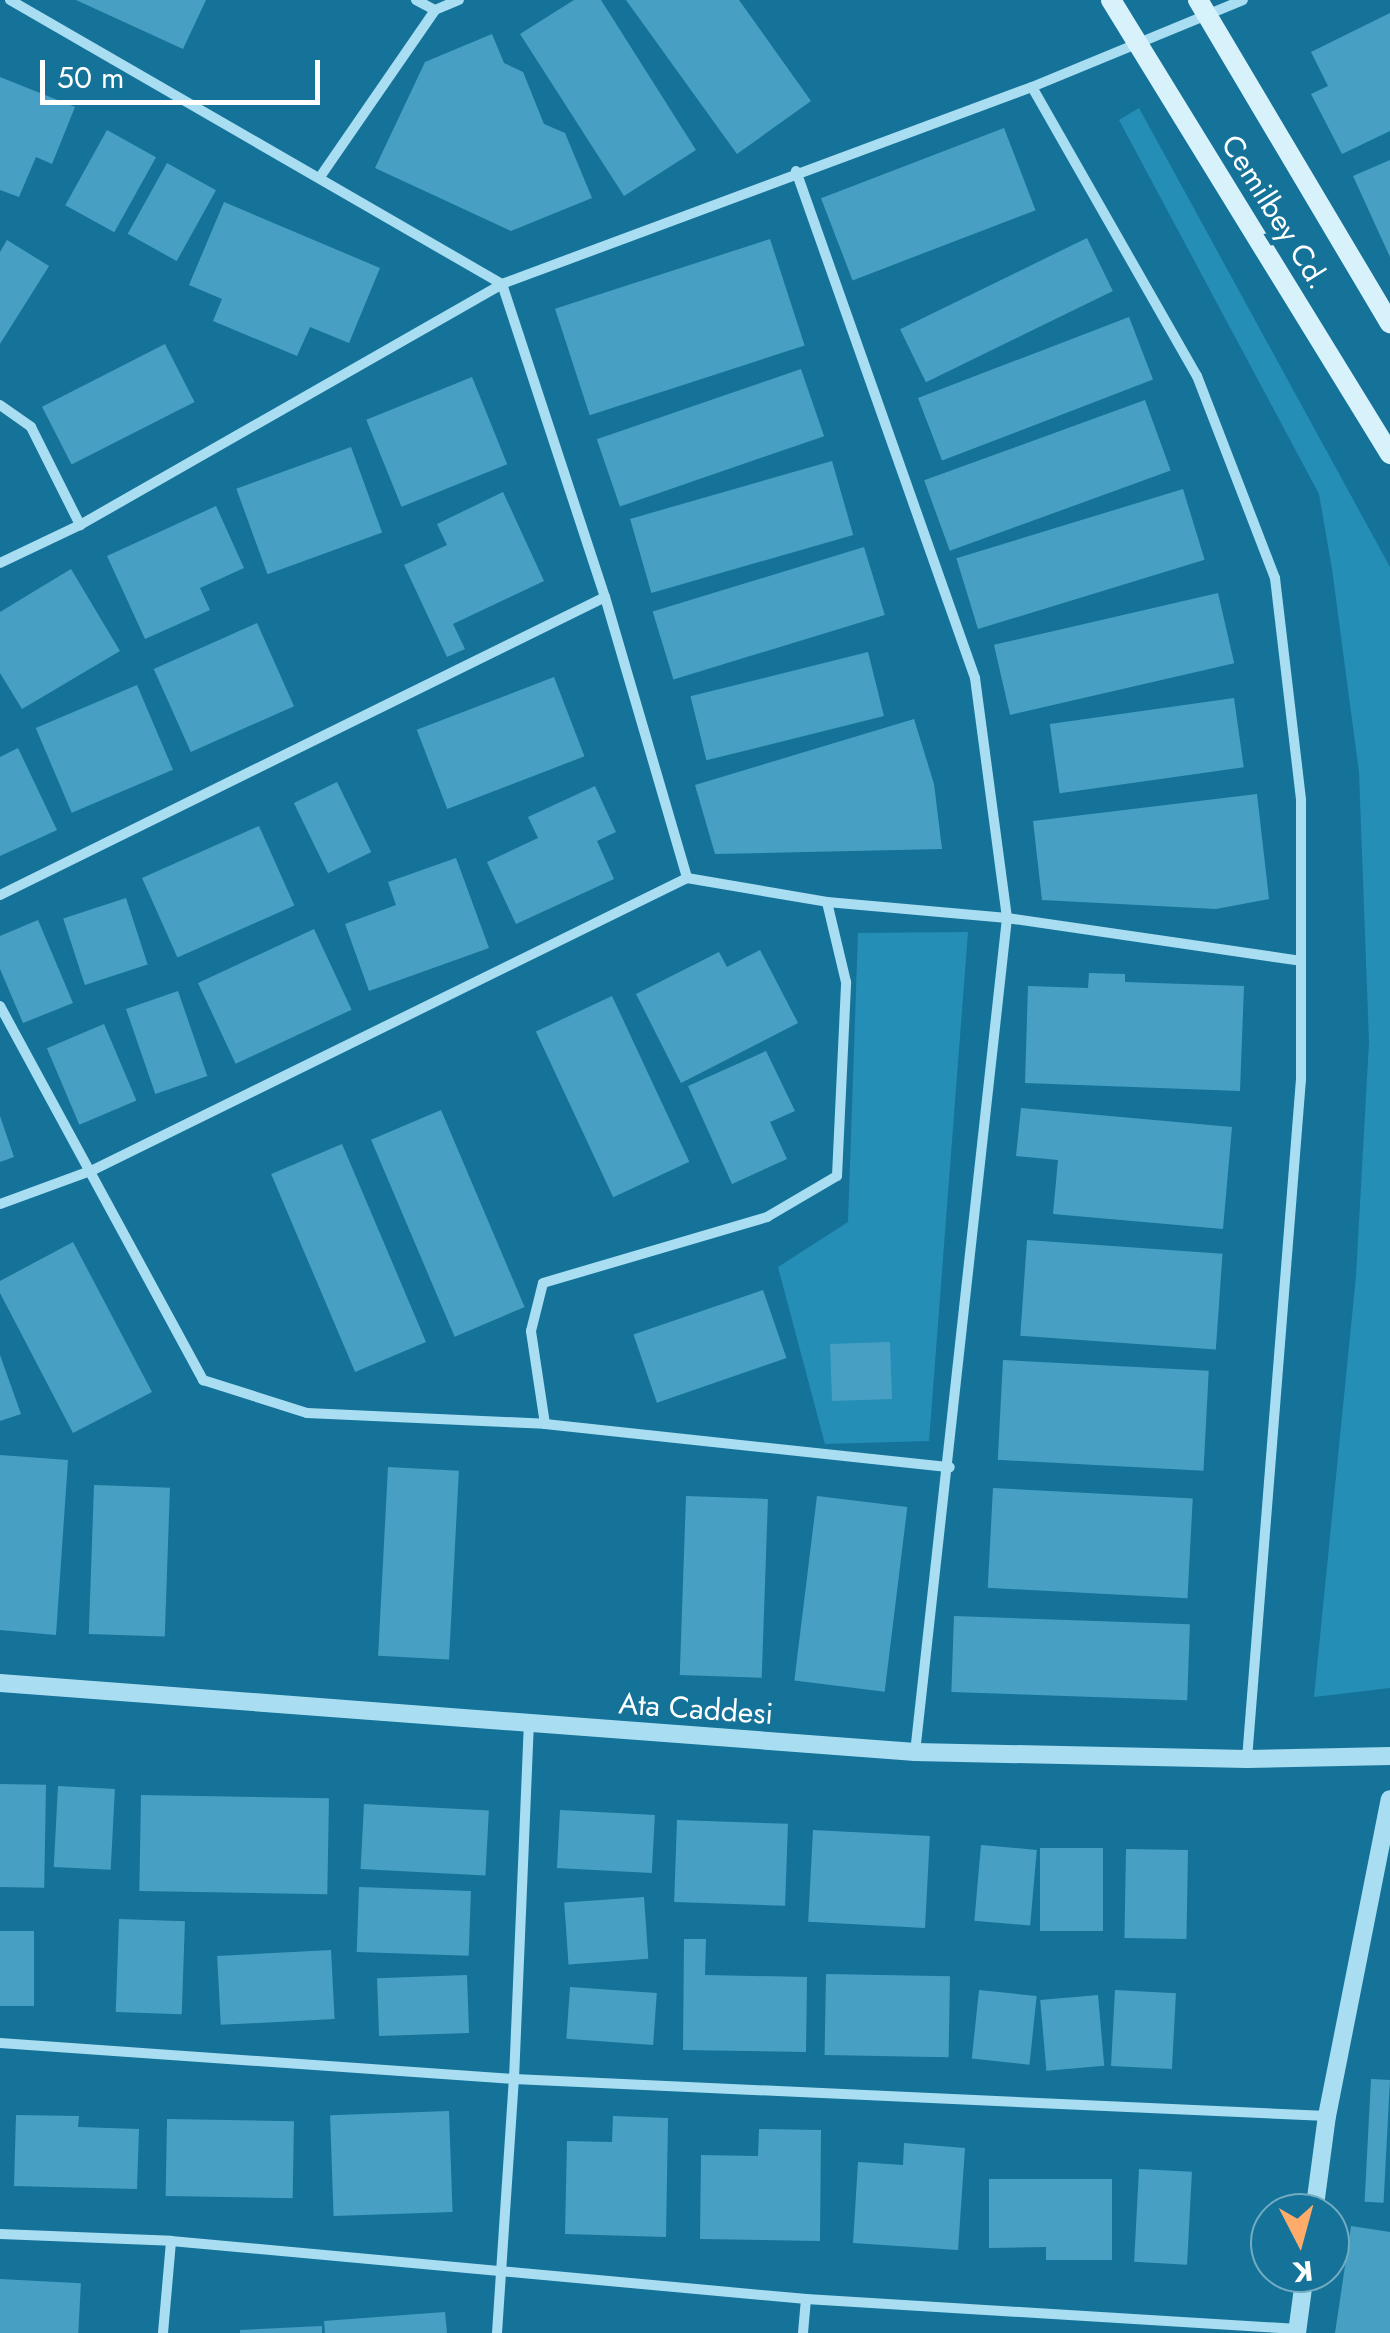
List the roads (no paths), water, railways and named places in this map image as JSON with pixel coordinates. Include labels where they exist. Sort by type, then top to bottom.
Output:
[{"type":"main road","name":"Cemilbey Cd.","points":[[1111,0],[1390,454]]},
{"type":"main road","name":"Cemilbey Cd.","points":[[1203,7],[1390,323]]},
{"type":"street","points":[[10,0],[502,284],[605,597],[687,878]]},
{"type":"street","points":[[416,0],[434,10]]},
{"type":"street","points":[[320,177],[434,10],[459,0]]},
{"type":"street","points":[[0,564],[80,526],[502,284],[796,171],[1032,87],[1136,44],[1203,7],[1242,0]]},
{"type":"street","points":[[1032,87],[1197,376],[1275,578],[1301,800],[1301,1079],[1247,1759]]},
{"type":"street","points":[[796,171],[975,678],[1007,918],[950,1466],[915,1752]]},
{"type":"street","points":[[0,405],[31,427],[80,526]]},
{"type":"street","points":[[0,894],[605,597]]},
{"type":"street","points":[[0,1204],[93,1170],[687,878],[827,902],[1007,918],[1301,962]]},
{"type":"street","points":[[545,1424],[530,1331],[543,1283],[767,1218],[837,1176],[846,982],[827,902]]},
{"type":"street","points":[[0,1006],[93,1170],[203,1380],[308,1413],[545,1424],[950,1466]]},
{"type":"street","name":"Ata Caddesi","points":[[0,1683],[915,1752],[1247,1759],[1390,1756]]},
{"type":"street","points":[[497,2333],[514,2079],[529,1724]]},
{"type":"street","points":[[1317,2193],[1327,2116],[1390,1799]]},
{"type":"street","points":[[0,2043],[514,2079],[1327,2116]]},
{"type":"street","points":[[0,2234],[171,2241],[806,2300],[1297,2331],[1303,2293]]},
{"type":"street","points":[[163,2333],[171,2241]]},
{"type":"street","points":[[804,2333],[806,2300]]}]
